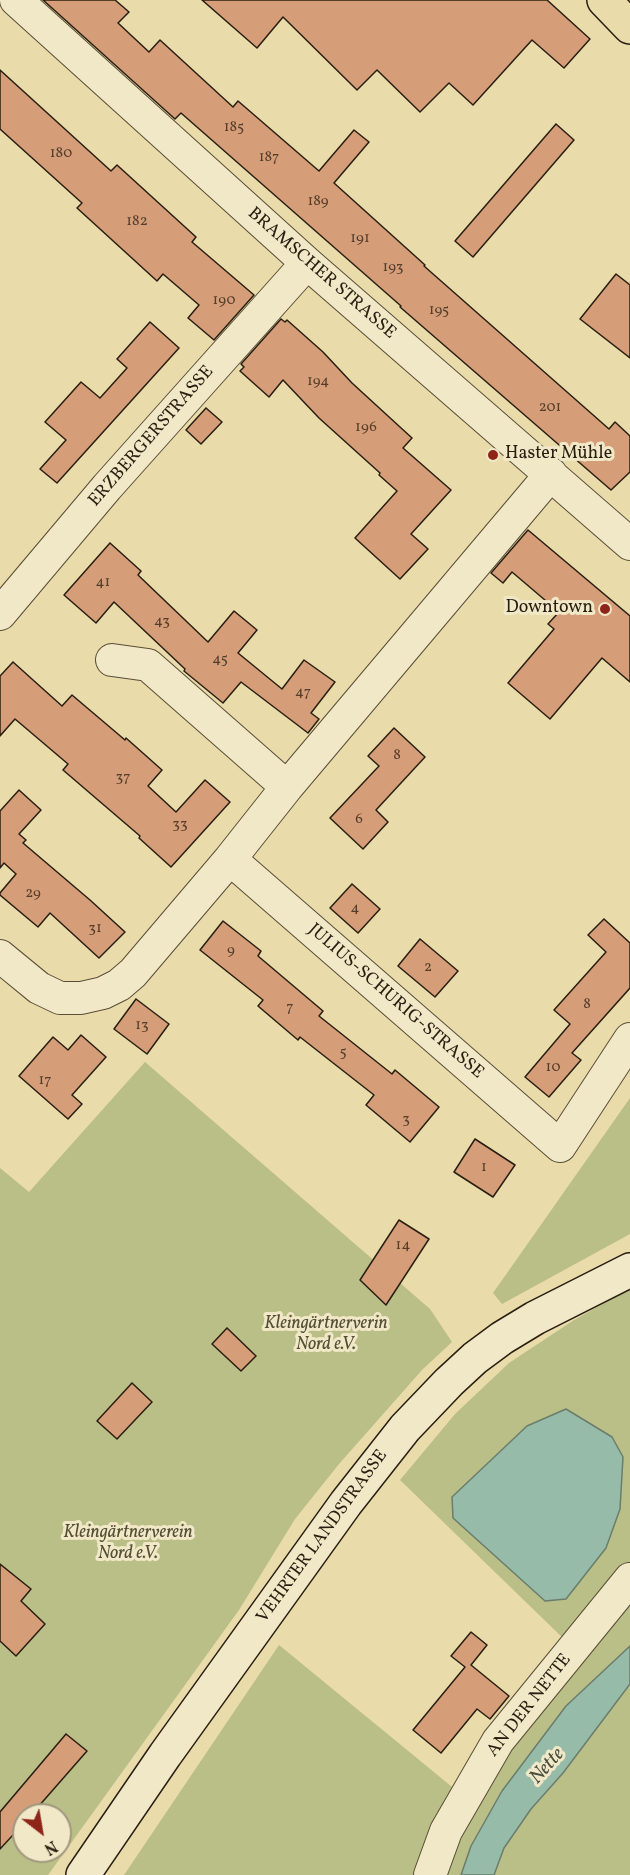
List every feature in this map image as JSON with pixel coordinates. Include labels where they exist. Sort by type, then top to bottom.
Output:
[{"type":"main road","points":[[604,0],[630,27]]},
{"type":"main road","name":"VEHRTER LANDSTRASSE","points":[[83,1875],[165,1755],[346,1503],[405,1428],[475,1358],[502,1338],[535,1318],[630,1270]]},
{"type":"street","name":"BRAMSCHER STRASSE","points":[[15,0],[307,263],[630,544]]},
{"type":"street","name":"ERZBERGERSTRASSE","points":[[0,614],[106,487],[307,263]]},
{"type":"street","points":[[0,956],[39,988],[60,998],[81,998],[103,993],[119,985],[133,973],[551,474]]},
{"type":"street","points":[[112,660],[148,665],[287,787]]},
{"type":"street","name":"JULIUS-SCHURIG-STRASSE","points":[[230,859],[560,1146],[630,1040]]},
{"type":"street","name":"AN DER NETTE","points":[[430,1875],[446,1831],[498,1741],[630,1579]]},
{"type":"green space","points":[[145,1062],[430,1309],[452,1342],[422,1370],[339,1464],[295,1519],[239,1610],[72,1842],[72,1803],[12,1803],[12,1863],[57,1863],[48,1875],[0,1875],[0,1168],[29,1192]]},
{"type":"green space","points":[[630,1098],[630,1234],[502,1304],[493,1293]]},
{"type":"green space","points":[[630,1289],[630,1875],[124,1875],[279,1645],[457,1791],[567,1642],[400,1480],[455,1414],[509,1363],[574,1320]]},
{"type":"water","points":[[566,1409],[612,1437],[623,1457],[620,1509],[606,1548],[566,1599],[545,1601],[453,1518],[452,1497],[527,1426]]},
{"type":"water","name":"Nette","points":[[630,1646],[630,1684],[563,1773],[531,1809],[504,1848],[494,1875],[461,1875],[471,1846],[502,1791],[566,1706]]},
{"type":"building","points":[[43,0],[115,0],[129,12],[118,23],[149,52],[160,40],[233,107],[238,101],[319,171],[354,130],[369,142],[334,183],[424,266],[609,429],[615,422],[630,436],[630,472],[611,490],[181,113],[175,119]]},
{"type":"building","points":[[202,0],[547,0],[590,39],[564,68],[532,40],[473,105],[449,83],[420,112],[377,70],[357,90],[283,17],[257,48]]},
{"type":"building","points":[[0,70],[111,171],[117,165],[196,237],[192,242],[254,295],[214,340],[188,318],[199,305],[163,274],[157,281],[77,208],[82,203],[0,129]]},
{"type":"building","points":[[556,124],[574,140],[473,257],[455,241]]},
{"type":"building","points":[[616,274],[630,285],[630,358],[580,319]]},
{"type":"building","points":[[281,319],[285,322],[287,320],[323,352],[352,383],[412,438],[403,448],[451,490],[411,534],[428,549],[400,579],[355,538],[397,491],[319,418],[283,380],[269,397],[240,371],[244,367],[241,364]]},
{"type":"building","points":[[150,322],[179,348],[57,483],[40,469],[66,440],[45,422],[81,382],[100,398],[127,368],[117,359]]},
{"type":"building","points":[[206,408],[222,422],[201,444],[186,430]]},
{"type":"building","points":[[528,530],[630,616],[630,682],[602,658],[550,719],[508,683],[554,629],[548,624],[559,612],[512,572],[503,583],[491,573]]},
{"type":"building","points":[[110,543],[141,571],[138,575],[208,642],[234,611],[257,630],[238,653],[282,689],[304,660],[335,682],[311,713],[319,719],[308,733],[241,682],[223,703],[184,671],[185,669],[114,602],[96,623],[64,595]]},
{"type":"building","points":[[13,662],[62,706],[72,695],[162,770],[148,786],[176,812],[205,780],[230,802],[171,867],[139,838],[140,836],[63,770],[68,764],[15,719],[0,736],[0,676]]},
{"type":"building","points":[[394,728],[425,757],[376,810],[388,822],[363,849],[330,818],[379,766],[368,756]]},
{"type":"building","points":[[19,790],[41,810],[19,834],[26,840],[23,843],[125,932],[99,958],[50,913],[38,927],[0,895],[16,874],[4,863],[0,868],[0,811]]},
{"type":"building","points":[[352,884],[380,909],[358,933],[330,908]]},
{"type":"building","points":[[604,919],[630,943],[630,988],[572,1053],[581,1060],[549,1097],[525,1077],[570,1024],[554,1010],[606,952],[588,935]]},
{"type":"building","points":[[223,921],[261,951],[258,956],[323,1011],[319,1016],[392,1074],[395,1070],[439,1107],[410,1142],[366,1105],[374,1095],[300,1037],[298,1040],[258,1006],[263,1000],[200,950]]},
{"type":"building","points":[[420,939],[458,971],[435,997],[398,966]]},
{"type":"building","points":[[136,999],[169,1024],[147,1054],[114,1029]]},
{"type":"building","points":[[81,1035],[106,1057],[72,1095],[82,1104],[68,1119],[19,1076],[53,1037],[68,1050]]},
{"type":"building","points":[[475,1139],[515,1165],[493,1197],[454,1172]]},
{"type":"building","points":[[399,1220],[429,1239],[386,1305],[360,1280]]},
{"type":"building","points":[[227,1328],[256,1356],[241,1371],[212,1344]]},
{"type":"building","points":[[132,1383],[152,1402],[117,1439],[97,1421]]},
{"type":"building","points":[[0,1564],[31,1589],[21,1601],[45,1624],[16,1656],[0,1641]]},
{"type":"building","points":[[471,1632],[487,1645],[471,1665],[509,1696],[490,1719],[477,1709],[441,1753],[413,1730],[465,1667],[451,1656]]},
{"type":"building","points":[[66,1734],[87,1751],[42,1803],[12,1803],[12,1836],[0,1849],[0,1812]]},
{"type":"place","name":"Haster Mühle","points":[[493,455]]},
{"type":"place","name":"Downtown","points":[[605,609]]},
{"type":"park label","name":"Kleingärtnerverin Nord e.V.","points":[[326,1335]]},
{"type":"park label","name":"Kleingärtnerverein Nord e.V.","points":[[128,1544]]}]
